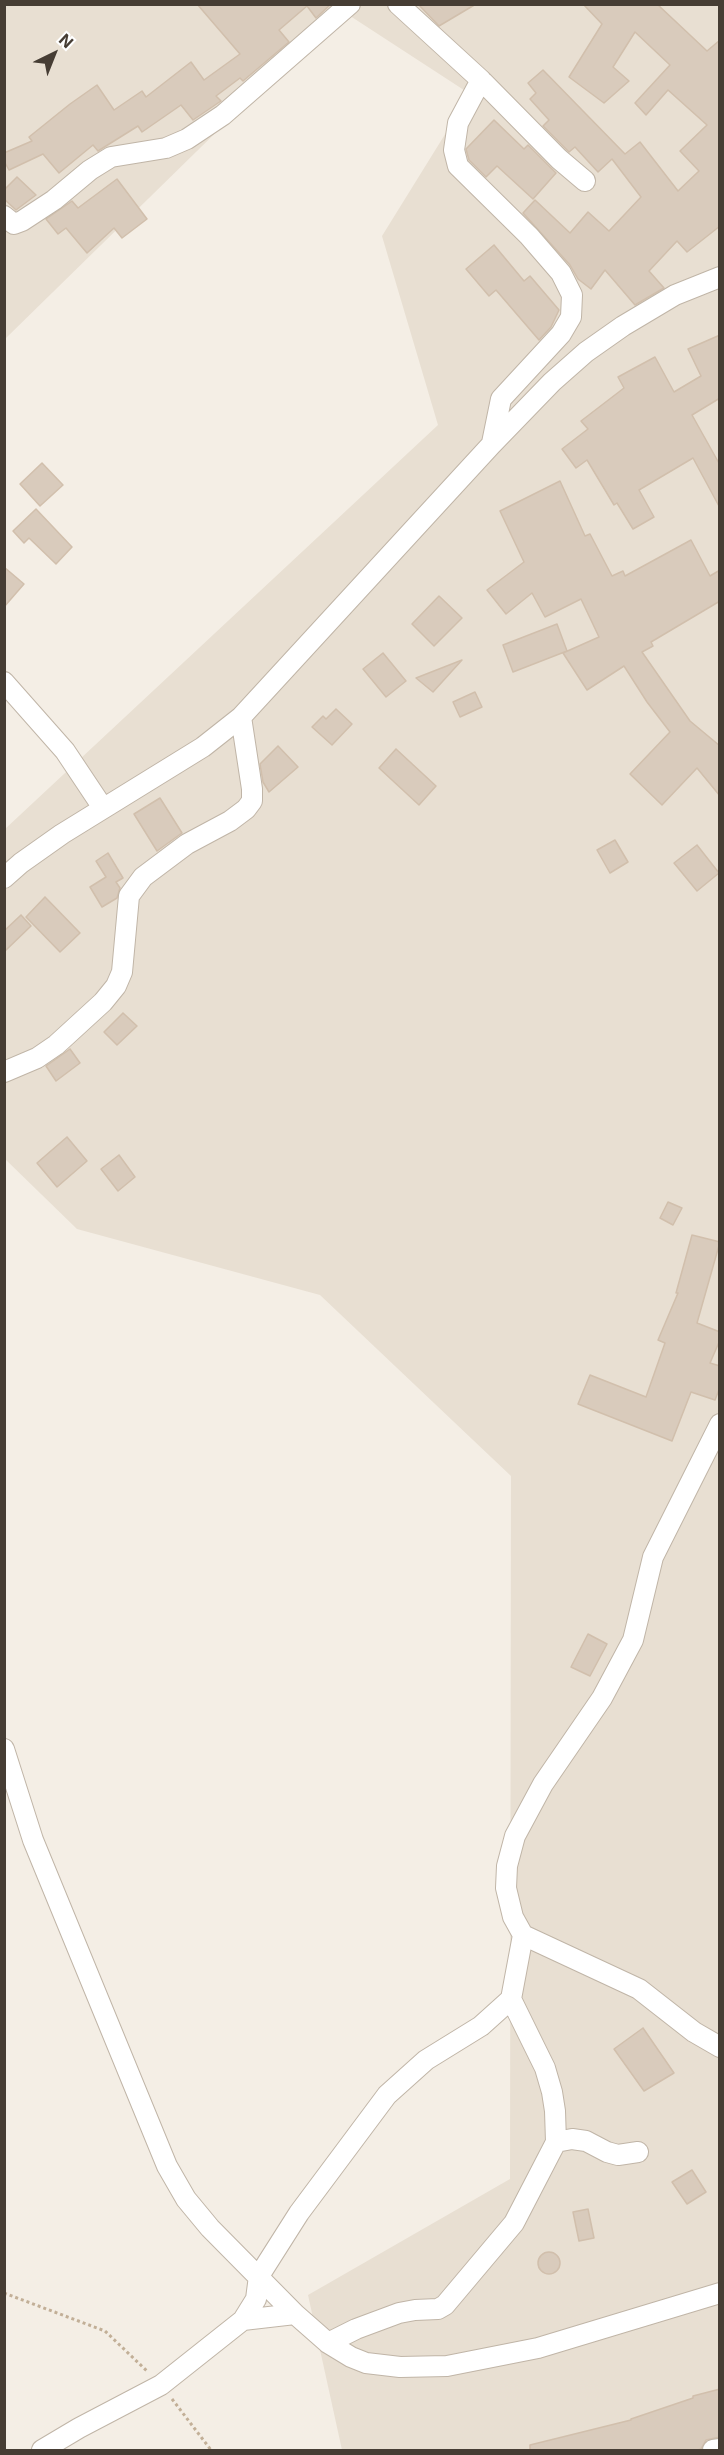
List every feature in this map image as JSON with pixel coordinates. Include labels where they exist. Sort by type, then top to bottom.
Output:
[{"type":"street","points":[[4,216],[14,224],[22,221],[111,157],[166,148],[187,139],[223,115],[350,4]]},
{"type":"street","points":[[398,4],[481,80],[559,159],[585,181]]},
{"type":"street","points":[[481,80],[458,123],[454,150],[458,166],[529,236],[561,273],[572,295],[571,317],[561,334],[501,399],[492,444]]},
{"type":"street","points":[[4,878],[21,863],[103,808],[202,747],[241,717],[552,382],[586,352],[623,326],[675,295],[720,277]]},
{"type":"street","points":[[4,682],[65,751],[103,808]]},
{"type":"street","points":[[4,1072],[37,1058],[56,1045],[103,1002],[116,986],[122,972],[129,896],[143,877],[187,844],[230,821],[246,809],[252,801],[241,717]]},
{"type":"street","points":[[328,2343],[356,2329],[399,2313],[438,2309],[445,2305],[514,2223],[556,2142],[555,2112],[545,2068],[511,1999],[522,1935],[513,1917],[506,1888],[512,1842],[535,1797],[602,1698],[633,1640],[653,1557],[720,1424]]},
{"type":"street","points":[[4,1749],[33,1840],[167,2166],[186,2199],[210,2229],[295,2314],[328,2343],[366,2363],[426,2368],[470,2363],[538,2348],[720,2293]]},
{"type":"street","points":[[522,1935],[639,1989],[694,2032],[720,2047]]},
{"type":"street","points":[[42,2451],[79,2428],[161,2385],[243,2320],[256,2300],[259,2276],[298,2214],[387,2095],[426,2060],[481,2026],[511,1999]]},
{"type":"street","points":[[556,2142],[572,2139],[586,2141],[618,2155],[638,2152]]},
{"type":"street","points":[[243,2320],[295,2314]]},
{"type":"street","points":[[713,2451],[720,2449]]},
{"type":"path","points":[[4,2293],[105,2331],[161,2385],[211,2451]]},
{"type":"shaded area","points":[[5,5],[719,5],[719,2450],[342,2450],[308,2295],[510,2179],[511,1476],[320,1295],[77,1229],[5,1159],[5,829],[438,425],[382,236],[470,94],[341,10],[5,339]]},
{"type":"building","points":[[197,4],[331,4],[316,18],[307,6],[279,30],[289,42],[243,81],[240,78],[216,96],[221,101],[193,120],[181,105],[142,132],[138,126],[98,151],[93,145],[59,173],[43,154],[9,170],[4,161],[4,153],[32,141],[29,137],[97,85],[114,110],[142,91],[146,97],[191,62],[204,80],[240,54]]},
{"type":"building","points":[[418,4],[476,4],[439,26]]},
{"type":"building","points":[[583,4],[657,4],[707,51],[720,40],[720,226],[687,252],[677,241],[649,271],[664,288],[635,305],[605,270],[591,289],[578,279],[570,265],[523,213],[535,200],[570,233],[588,212],[609,231],[641,197],[612,159],[598,172],[575,147],[569,152],[543,126],[549,120],[530,99],[536,93],[528,83],[543,70],[625,154],[640,142],[678,191],[699,171],[680,151],[707,125],[668,90],[646,115],[635,103],[670,65],[635,32],[613,67],[629,81],[604,103],[569,77],[602,24]]},
{"type":"building","points":[[494,120],[524,149],[528,145],[556,173],[533,199],[497,166],[486,177],[469,160],[466,149]]},
{"type":"building","points":[[17,177],[36,195],[16,210],[4,199],[4,190]]},
{"type":"building","points":[[117,179],[147,219],[122,238],[114,228],[87,253],[66,228],[58,234],[46,219],[72,201],[78,208]]},
{"type":"building","points":[[494,245],[524,281],[530,276],[559,310],[551,327],[539,340],[496,290],[489,296],[466,269]]},
{"type":"building","points":[[720,335],[720,398],[692,415],[720,465],[720,508],[693,458],[639,490],[654,517],[633,529],[617,503],[614,505],[587,460],[576,468],[562,449],[588,429],[581,421],[624,388],[618,377],[655,357],[674,392],[701,376],[688,349]]},
{"type":"building","points":[[42,463],[63,485],[40,506],[20,484]]},
{"type":"building","points":[[560,481],[585,536],[590,534],[612,576],[623,571],[625,576],[691,540],[710,576],[720,570],[720,601],[651,642],[653,646],[642,652],[690,721],[720,746],[720,796],[697,768],[662,805],[630,774],[670,732],[624,666],[587,690],[563,653],[599,637],[581,599],[545,617],[532,593],[506,614],[487,590],[524,562],[500,511]]},
{"type":"building","points":[[36,509],[72,547],[56,564],[29,538],[24,543],[13,531]]},
{"type":"building","points":[[4,567],[24,584],[4,607]]},
{"type":"building","points":[[439,596],[462,618],[434,646],[412,624]]},
{"type":"building","points":[[557,624],[567,651],[513,672],[503,645]]},
{"type":"building","points":[[383,653],[406,681],[386,697],[363,669]]},
{"type":"building","points":[[462,660],[433,692],[416,678]]},
{"type":"building","points":[[475,692],[482,707],[460,717],[453,702]]},
{"type":"building","points":[[336,709],[352,724],[332,745],[312,727],[323,716],[326,719]]},
{"type":"building","points":[[278,746],[298,767],[269,792],[263,782],[260,764]]},
{"type":"building","points":[[396,749],[436,786],[419,805],[379,768]]},
{"type":"building","points":[[160,798],[182,833],[157,851],[134,814]]},
{"type":"building","points":[[615,840],[628,862],[610,873],[597,850]]},
{"type":"building","points":[[697,845],[719,873],[697,891],[674,863]]},
{"type":"building","points":[[108,853],[123,878],[116,882],[120,888],[117,898],[102,907],[90,887],[106,877],[96,861]]},
{"type":"building","points":[[45,897],[80,933],[60,952],[26,917]]},
{"type":"building","points":[[21,915],[31,926],[4,952],[4,931]]},
{"type":"building","points":[[123,1013],[137,1026],[117,1045],[104,1032]]},
{"type":"building","points":[[70,1049],[80,1063],[56,1081],[46,1066]]},
{"type":"building","points":[[67,1137],[87,1161],[57,1187],[37,1163]]},
{"type":"building","points":[[119,1155],[135,1177],[118,1191],[101,1169]]},
{"type":"building","points":[[668,1202],[682,1208],[673,1225],[660,1218]]},
{"type":"building","points":[[692,1235],[720,1242],[697,1323],[720,1332],[720,1340],[710,1363],[720,1366],[720,1387],[715,1400],[691,1392],[672,1441],[578,1404],[590,1375],[646,1397],[665,1343],[658,1340],[678,1293],[676,1293]]},
{"type":"building","points":[[588,1634],[607,1644],[590,1676],[571,1667]]},
{"type":"building","points":[[643,2028],[674,2073],[644,2091],[614,2049]]},
{"type":"building","points":[[692,2170],[706,2192],[687,2204],[672,2182]]},
{"type":"building","points":[[588,2209],[594,2238],[579,2241],[573,2212]]},
{"type":"building","points":[[549,2252],[557,2255],[560,2263],[557,2271],[549,2274],[541,2271],[538,2263],[541,2255]]},
{"type":"building","points":[[720,2389],[720,2437],[706,2440],[701,2449],[694,2451],[530,2451],[530,2445],[631,2420],[693,2398],[693,2396]]}]
